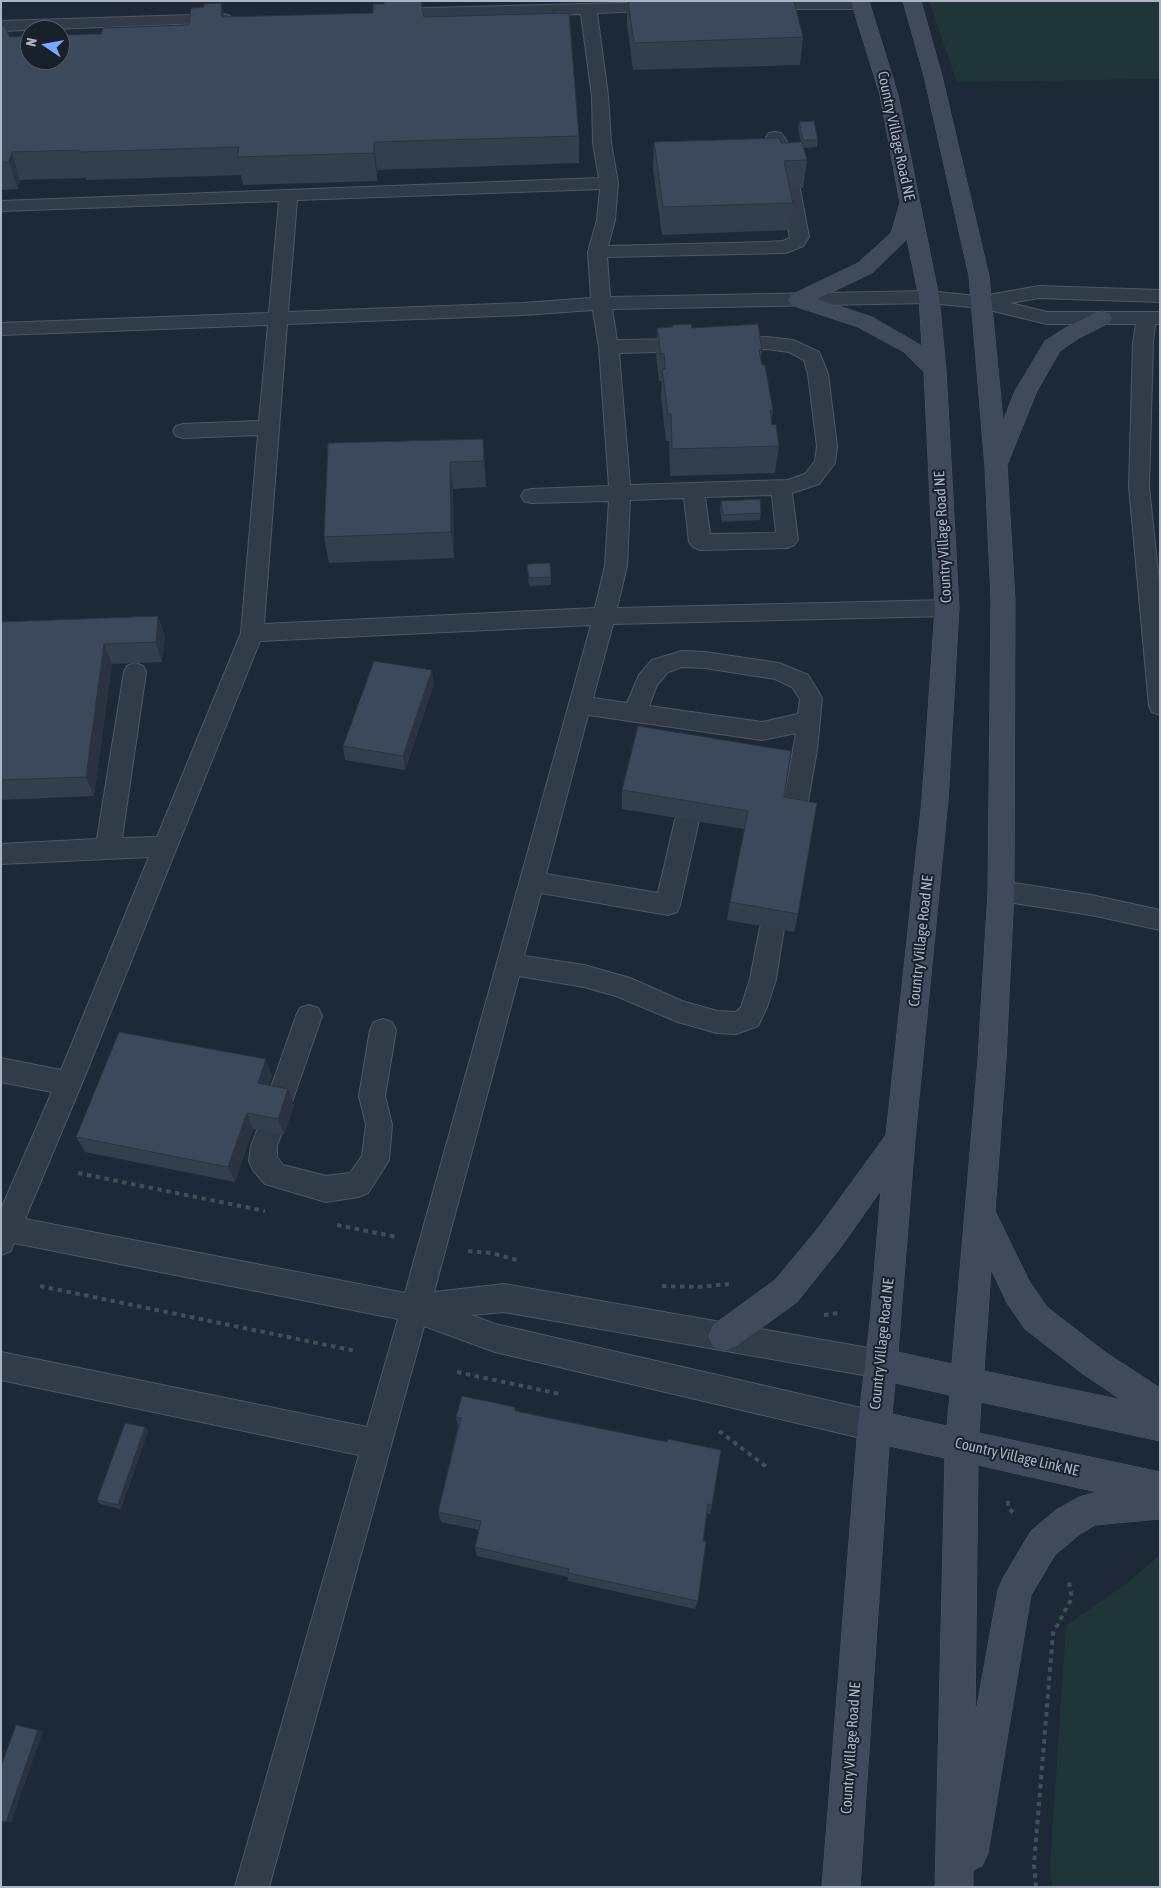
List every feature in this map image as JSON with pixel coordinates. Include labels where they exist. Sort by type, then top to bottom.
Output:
[{"type":"street","points":[[912,1],[933,76],[979,276],[996,467],[1003,600],[1001,891],[992,1059],[962,1444],[954,1887]]},
{"type":"street","name":"Country Village Road NE","points":[[841,1887],[874,1426],[886,1322],[900,1140],[935,800],[947,608],[935,370],[929,297],[890,96],[861,3]]},
{"type":"street","points":[[798,300],[865,268],[900,235],[910,202]]},
{"type":"street","points":[[798,300],[865,322],[911,347],[935,370]]},
{"type":"street","points":[[996,467],[1026,392],[1052,346],[1072,333],[1102,318]]},
{"type":"street","points":[[724,1336],[786,1291],[830,1237],[900,1140]]},
{"type":"street","points":[[980,1210],[1018,1292],[1036,1318],[1094,1363],[1160,1407]]},
{"type":"street","points":[[880,1364],[1160,1425]]},
{"type":"street","name":"Country Village Link NE","points":[[874,1426],[1160,1489]]},
{"type":"street","points":[[963,1887],[1015,1590],[1043,1543],[1068,1522],[1091,1509],[1160,1502]]},
{"type":"lane","points":[[746,6],[861,3]]},
{"type":"lane","points":[[369,15],[677,7]]},
{"type":"lane","points":[[252,1887],[377,1444],[580,705],[616,566],[620,494],[609,347],[601,303],[597,252],[606,220],[609,182],[602,143],[600,96],[588,9]]},
{"type":"lane","points":[[1,26],[240,19]]},
{"type":"lane","points":[[597,252],[767,248],[786,247],[797,242],[800,236],[785,158],[781,146],[775,137]]},
{"type":"lane","points":[[1,206],[609,182]]},
{"type":"lane","points":[[288,195],[252,633],[69,1083],[4,1236],[414,1308],[495,1338],[874,1426]]},
{"type":"lane","points":[[981,302],[1039,292],[1160,296]]},
{"type":"lane","points":[[1,329],[523,309],[601,303],[929,297],[981,302],[1047,318],[1153,318],[1143,343],[1139,486],[1160,706]]},
{"type":"lane","points":[[532,496],[789,487],[812,479],[825,463],[827,446],[818,374],[812,356],[793,346],[768,344],[609,347]]},
{"type":"lane","points":[[183,431],[268,428]]},
{"type":"lane","points":[[694,491],[700,542],[787,540],[781,487]]},
{"type":"lane","points":[[252,633],[604,616],[947,608]]},
{"type":"lane","points":[[635,713],[647,681],[660,666],[682,660],[705,660],[779,671],[800,681],[810,698],[805,750],[792,818]]},
{"type":"lane","points":[[108,848],[135,672]]},
{"type":"lane","points":[[580,705],[635,713],[706,732],[762,731],[808,721]]},
{"type":"lane","points":[[532,881],[668,905],[687,820]]},
{"type":"lane","points":[[1,854],[164,847]]},
{"type":"lane","points":[[1001,891],[1091,905],[1160,920]]},
{"type":"lane","points":[[509,964],[602,981],[621,986],[678,1011],[717,1022],[736,1023],[749,1018],[754,1007],[763,979],[772,928]]},
{"type":"lane","points":[[279,1102],[309,1016]]},
{"type":"lane","points":[[269,1132],[264,1146],[263,1161],[275,1175],[326,1190],[358,1184],[375,1160],[379,1125],[372,1096],[383,1030]]},
{"type":"lane","points":[[1,1070],[69,1083]]},
{"type":"lane","points":[[414,1308],[504,1298],[880,1364]]},
{"type":"lane","points":[[1,1366],[377,1444]]},
{"type":"path","points":[[78,1173],[274,1212]]},
{"type":"path","points":[[332,1224],[400,1238]]},
{"type":"path","points":[[466,1250],[491,1253],[522,1262]]},
{"type":"path","points":[[653,1284],[698,1287],[736,1283]]},
{"type":"path","points":[[40,1286],[356,1351]]},
{"type":"path","points":[[820,1315],[839,1313]]},
{"type":"path","points":[[457,1372],[561,1394]]},
{"type":"path","points":[[712,1428],[721,1432],[768,1468]]},
{"type":"path","points":[[1008,1501],[1008,1507]]},
{"type":"path","points":[[1036,1887],[1034,1865],[1054,1633],[1072,1598],[1068,1575]]},
{"type":"green space","points":[[929,1],[1160,1],[1160,79],[957,82]]},
{"type":"green space","points":[[1160,1555],[1160,1887],[1052,1887],[1050,1866],[1066,1626],[1127,1583]]},
{"type":"building","points":[[384,1],[421,1],[424,17],[569,13],[579,136],[374,142],[374,153],[237,157],[239,147],[12,152],[9,162],[1,162],[1,25],[4,25],[10,37],[20,36],[20,70],[70,70],[70,35],[101,34],[103,28],[189,25],[191,8],[204,7],[204,4],[221,3],[222,17],[373,13],[373,4],[384,4]]},
{"type":"building","points":[[628,1],[794,1],[803,37],[634,43]]},
{"type":"building","points":[[553,11],[568,11],[568,13],[554,13]]},
{"type":"building","points":[[814,121],[818,140],[803,140],[799,122]]},
{"type":"building","points":[[779,138],[781,143],[802,142],[807,160],[784,161],[793,203],[663,207],[654,142]]},
{"type":"building","points":[[691,324],[692,328],[758,324],[762,350],[759,350],[762,365],[765,365],[773,410],[770,410],[772,425],[776,424],[779,446],[672,449],[671,414],[668,414],[662,369],[665,369],[664,353],[661,354],[657,328]]},
{"type":"building","points":[[483,439],[484,461],[450,462],[451,532],[324,537],[328,443]]},
{"type":"building","points":[[760,499],[761,513],[723,515],[721,501]]},
{"type":"building","points":[[550,563],[551,577],[529,578],[527,564]]},
{"type":"building","points":[[158,616],[156,642],[104,644],[86,777],[1,780],[1,622]]},
{"type":"building","points":[[374,661],[432,670],[403,756],[343,746]]},
{"type":"building","points":[[638,726],[791,751],[784,797],[817,803],[798,914],[730,902],[748,811],[622,790]]},
{"type":"building","points":[[119,1032],[266,1059],[258,1083],[288,1089],[278,1119],[247,1113],[228,1167],[76,1137]]},
{"type":"building","points":[[462,1396],[515,1407],[515,1411],[667,1442],[668,1439],[721,1450],[712,1505],[708,1504],[703,1541],[706,1542],[698,1601],[568,1573],[569,1569],[475,1547],[481,1521],[438,1512],[461,1418],[456,1417]]},
{"type":"building","points":[[125,1423],[145,1427],[118,1505],[97,1500]]},
{"type":"building","points":[[16,1725],[38,1730],[6,1822],[1,1821],[1,1766]]}]
